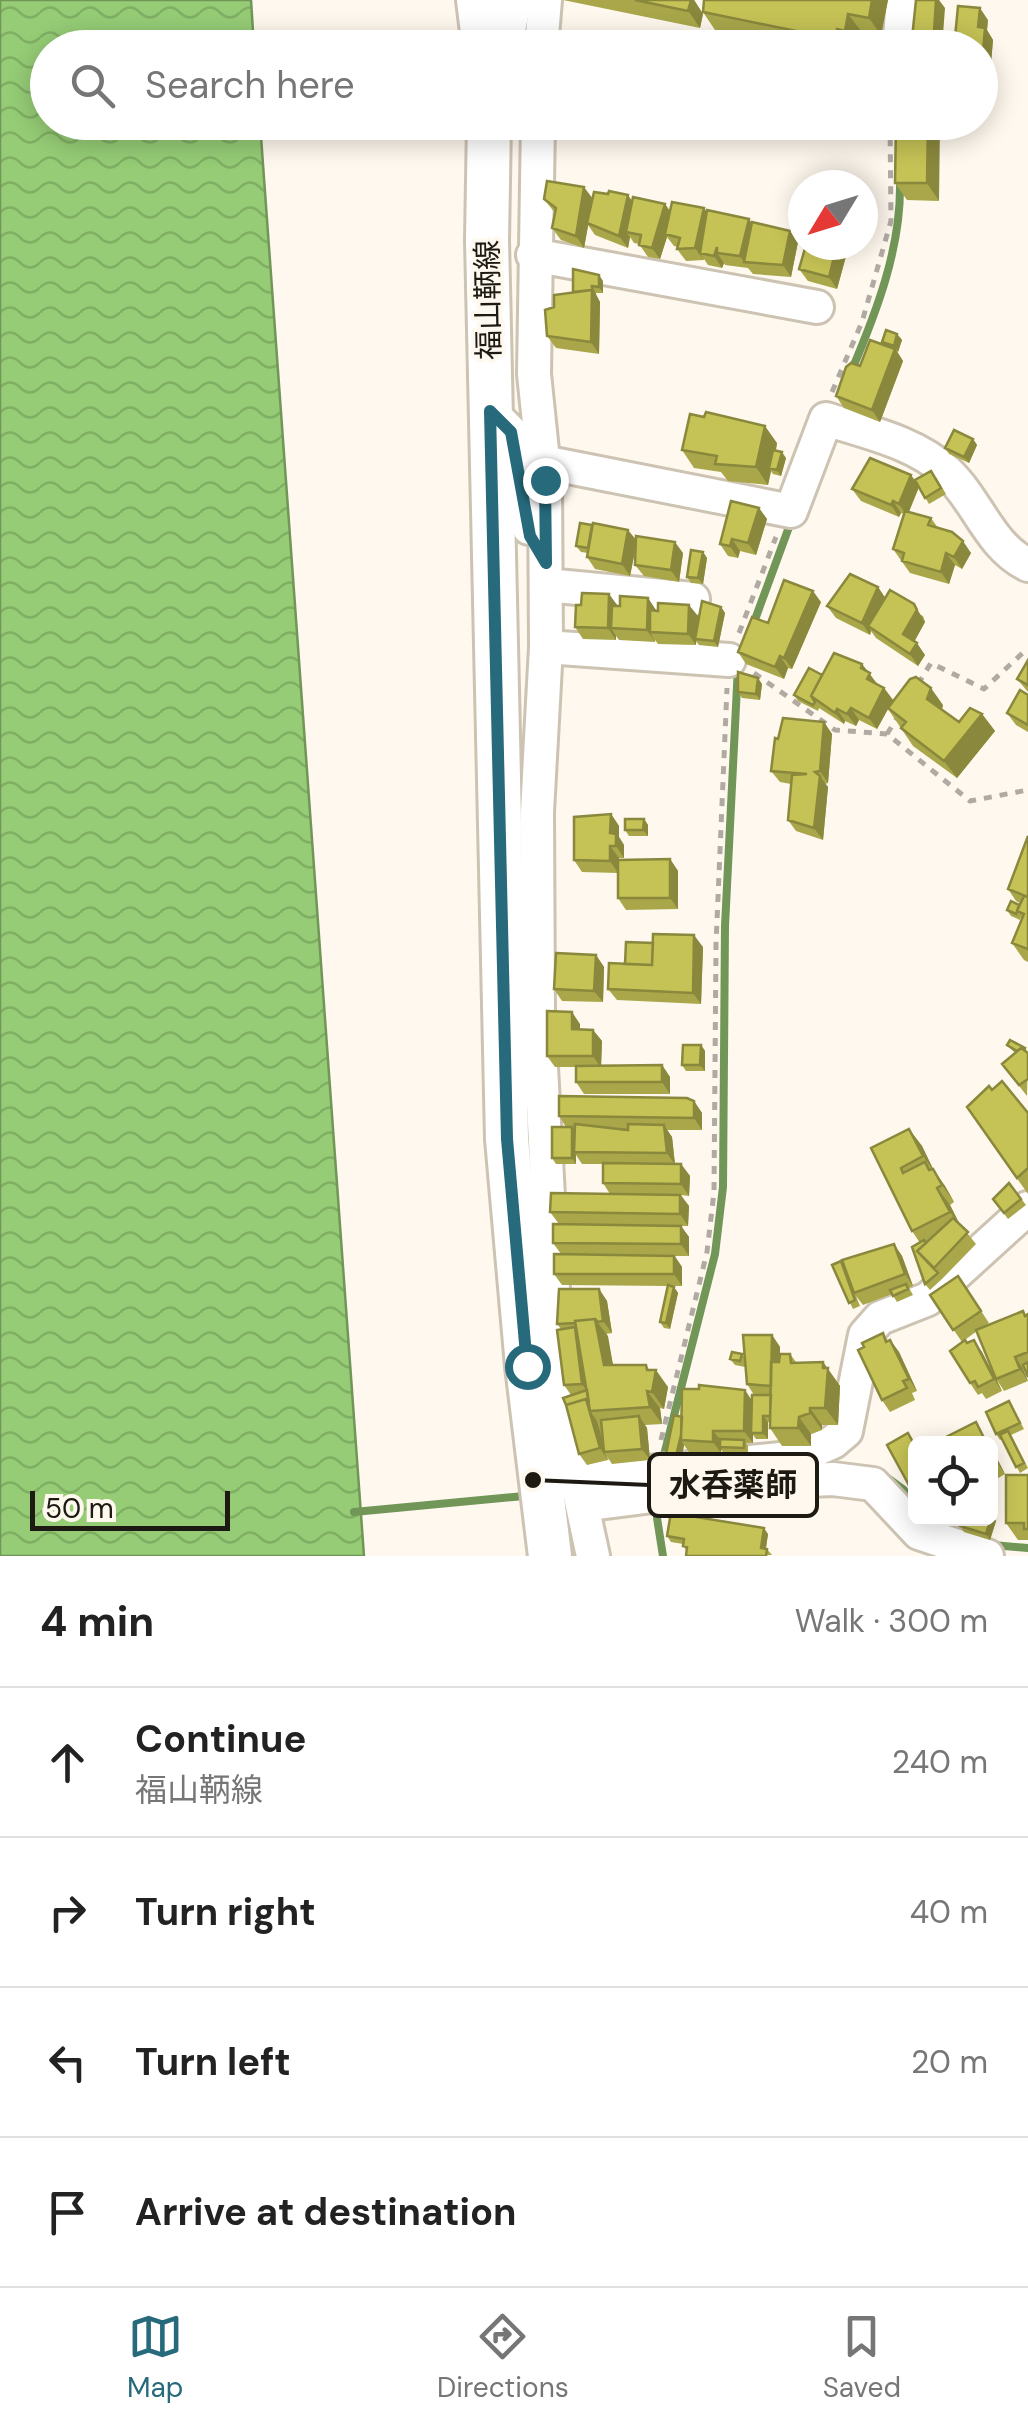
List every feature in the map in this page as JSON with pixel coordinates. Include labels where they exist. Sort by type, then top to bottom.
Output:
[{"type":"main road","points":[[504,30],[510,0]]},
{"type":"main road","name":"福山鞆線","points":[[489,140],[490,411],[507,1139],[527,1366],[550,1556]]},
{"type":"street","points":[[473,0],[477,30]]},
{"type":"street","points":[[543,30],[546,0]]},
{"type":"street","points":[[900,30],[903,0]]},
{"type":"street","points":[[537,140],[534,374],[543,462],[546,574],[537,812],[538,1012],[559,1399],[593,1556]]},
{"type":"street","points":[[533,255],[817,307]]},
{"type":"street","points":[[490,411],[511,432],[530,536],[546,574]]},
{"type":"street","points":[[543,462],[791,511],[826,419],[906,446],[944,469],[969,496],[998,544],[1028,565]]},
{"type":"street","points":[[546,574],[694,599]]},
{"type":"street","points":[[546,647],[736,663]]},
{"type":"street","points":[[580,1492],[761,1472],[833,1442],[846,1431],[865,1336],[880,1318],[928,1299],[1028,1208]]},
{"type":"street","points":[[527,1366],[580,1492]]},
{"type":"street","points":[[580,1492],[655,1472],[761,1472],[873,1484],[919,1533],[988,1556]]},
{"type":"path","points":[[826,419],[828,402],[862,322],[891,221],[890,140]]},
{"type":"path","points":[[655,1472],[680,1348],[707,1252],[714,1192],[716,944],[736,663],[786,510]]},
{"type":"path","points":[[914,691],[931,663],[984,689],[1028,648]]},
{"type":"path","points":[[736,663],[777,686],[791,702],[836,730],[887,734],[970,800],[1028,790]]},
{"type":"path","points":[[887,734],[905,705]]},
{"type":"water","points":[[0,0],[251,0],[253,30],[30,30],[30,140],[261,140],[364,1556],[0,1556]]},
{"type":"building","points":[[635,0],[691,0],[688,11]]},
{"type":"building","points":[[704,0],[872,0],[869,18],[848,14],[845,30],[791,30],[703,12]]},
{"type":"building","points":[[916,0],[936,0],[934,30],[913,30]]},
{"type":"building","points":[[958,6],[980,8],[978,27],[985,30],[956,30]]},
{"type":"building","points":[[896,140],[928,140],[927,183],[895,183]]},
{"type":"building","points":[[547,181],[584,187],[576,236],[552,228],[556,208],[544,199]]},
{"type":"building","points":[[594,192],[628,195],[619,236],[587,223]]},
{"type":"building","points":[[633,197],[665,204],[652,248],[639,245],[641,235],[626,232]]},
{"type":"building","points":[[672,202],[704,208],[695,248],[677,249],[680,238],[665,234]]},
{"type":"building","points":[[707,210],[749,219],[740,256],[717,253],[717,247],[714,256],[700,253]]},
{"type":"building","points":[[752,222],[788,231],[783,265],[744,262]]},
{"type":"building","points":[[802,260],[833,260],[829,277],[799,269]]},
{"type":"building","points":[[573,269],[599,275],[599,287],[573,292]]},
{"type":"building","points":[[592,290],[591,342],[547,336],[545,310],[554,307],[554,295]]},
{"type":"building","points":[[886,330],[897,334],[894,346],[882,342]]},
{"type":"building","points":[[870,340],[895,349],[872,410],[836,396],[846,367],[851,363],[860,366]]},
{"type":"building","points":[[706,412],[765,426],[756,467],[715,464],[717,456],[682,450],[690,414],[704,417]]},
{"type":"building","points":[[954,430],[973,439],[964,457],[945,448]]},
{"type":"building","points":[[773,450],[782,452],[777,470],[769,468]]},
{"type":"building","points":[[870,458],[911,475],[899,504],[893,501],[891,505],[852,489]]},
{"type":"building","points":[[931,471],[941,488],[925,498],[915,480]]},
{"type":"building","points":[[731,501],[759,508],[748,543],[732,539],[730,546],[720,544]]},
{"type":"building","points":[[905,511],[931,518],[928,525],[952,532],[963,541],[954,557],[946,553],[941,572],[902,561],[904,553],[893,549]]},
{"type":"building","points":[[580,523],[592,525],[588,548],[576,546]]},
{"type":"building","points":[[593,523],[628,530],[622,564],[587,557]]},
{"type":"building","points":[[636,536],[675,542],[671,570],[635,565]]},
{"type":"building","points":[[691,550],[703,552],[698,578],[687,577]]},
{"type":"building","points":[[850,574],[878,587],[862,623],[827,606]]},
{"type":"building","points":[[784,580],[813,591],[784,658],[780,656],[775,667],[738,652],[752,617],[768,623]]},
{"type":"building","points":[[890,590],[914,604],[917,610],[903,634],[917,643],[910,654],[868,626]]},
{"type":"building","points":[[582,593],[609,594],[608,628],[575,627],[576,605],[581,605]]},
{"type":"building","points":[[620,596],[648,598],[647,630],[611,628],[612,606],[620,606]]},
{"type":"building","points":[[702,601],[721,607],[714,641],[695,639]]},
{"type":"building","points":[[658,603],[689,605],[688,634],[650,632],[650,610],[658,611]]},
{"type":"building","points":[[834,653],[862,664],[861,668],[870,673],[867,679],[884,688],[869,718],[851,708],[847,714],[837,709],[835,713],[811,696]]},
{"type":"building","points":[[1028,660],[1028,685],[1017,679]]},
{"type":"building","points":[[809,668],[822,675],[811,696],[813,705],[794,695]]},
{"type":"building","points":[[738,672],[758,678],[756,694],[738,692]]},
{"type":"building","points":[[916,677],[931,688],[927,699],[959,722],[970,708],[982,714],[944,761],[901,728],[906,722],[888,708],[910,679]]},
{"type":"building","points":[[1020,690],[1028,695],[1028,725],[1007,713]]},
{"type":"building","points":[[783,718],[824,722],[820,771],[815,772],[820,776],[814,828],[788,820],[792,775],[807,774],[771,771],[775,738],[778,739]]},
{"type":"building","points":[[611,814],[610,833],[616,834],[616,846],[610,846],[610,861],[574,860],[574,817]]},
{"type":"building","points":[[625,819],[644,819],[643,830],[625,830]]},
{"type":"building","points":[[1028,836],[1028,897],[1008,889]]},
{"type":"building","points":[[670,859],[670,898],[618,898],[618,860]]},
{"type":"building","points":[[1024,896],[1028,897],[1028,949],[1012,943],[1024,914],[1017,911]]},
{"type":"building","points":[[1011,901],[1019,905],[1016,914],[1007,910]]},
{"type":"building","points":[[653,934],[694,935],[693,993],[608,989],[609,963],[652,965]]},
{"type":"building","points":[[626,942],[653,943],[652,965],[625,964]]},
{"type":"building","points":[[556,953],[596,955],[594,991],[554,989]]},
{"type":"building","points":[[547,1011],[572,1012],[572,1029],[593,1030],[593,1056],[547,1056]]},
{"type":"building","points":[[1010,1040],[1025,1048],[1024,1050],[1007,1045]]},
{"type":"building","points":[[683,1045],[701,1045],[700,1065],[682,1065]]},
{"type":"building","points":[[1021,1048],[1028,1053],[1028,1079],[1019,1085],[1002,1064]]},
{"type":"building","points":[[662,1065],[662,1082],[576,1082],[576,1066]]},
{"type":"building","points":[[1002,1081],[1028,1113],[1028,1168],[1017,1178],[967,1107],[989,1086],[992,1090]]},
{"type":"building","points":[[559,1096],[687,1098],[694,1101],[694,1118],[559,1116]]},
{"type":"building","points":[[575,1124],[628,1130],[628,1124],[664,1125],[667,1153],[574,1152]]},
{"type":"building","points":[[552,1127],[572,1127],[572,1158],[552,1158]]},
{"type":"building","points":[[909,1129],[923,1156],[901,1168],[903,1173],[925,1162],[942,1185],[937,1188],[950,1212],[912,1231],[871,1148]]},
{"type":"building","points":[[603,1163],[681,1164],[681,1184],[603,1183]]},
{"type":"building","points":[[1009,1183],[1021,1199],[1004,1213],[993,1199]]},
{"type":"building","points":[[551,1193],[680,1195],[680,1214],[550,1212]]},
{"type":"building","points":[[953,1218],[968,1232],[934,1268],[917,1251]]},
{"type":"building","points":[[553,1224],[681,1226],[681,1244],[553,1243]]},
{"type":"building","points":[[924,1240],[926,1243],[917,1251],[938,1273],[925,1284],[912,1247]]},
{"type":"building","points":[[894,1244],[905,1274],[854,1293],[842,1260]]},
{"type":"building","points":[[554,1254],[674,1256],[674,1274],[554,1274]]},
{"type":"building","points":[[841,1261],[855,1300],[849,1303],[832,1265]]},
{"type":"building","points":[[958,1276],[981,1311],[953,1330],[930,1295]]},
{"type":"building","points":[[906,1284],[908,1289],[893,1296],[890,1290]]},
{"type":"building","points":[[668,1285],[674,1287],[666,1323],[660,1322]]},
{"type":"building","points":[[559,1289],[599,1289],[603,1321],[557,1324]]},
{"type":"building","points":[[1023,1311],[1025,1316],[1028,1314],[1028,1352],[1015,1357],[1020,1369],[996,1379],[976,1330]]},
{"type":"building","points":[[595,1319],[604,1365],[646,1365],[647,1370],[656,1370],[652,1392],[647,1391],[650,1407],[590,1411],[575,1321]]},
{"type":"building","points":[[575,1327],[582,1384],[564,1385],[557,1330]]},
{"type":"building","points":[[883,1333],[909,1379],[903,1381],[907,1388],[882,1400],[858,1350],[864,1347],[862,1343]]},
{"type":"building","points":[[743,1335],[772,1335],[771,1386],[747,1384]]},
{"type":"building","points":[[965,1340],[974,1340],[994,1379],[978,1387],[975,1381],[970,1383],[950,1351]]},
{"type":"building","points":[[732,1352],[742,1354],[740,1361],[730,1359]]},
{"type":"building","points":[[780,1354],[790,1354],[791,1363],[823,1362],[823,1368],[828,1368],[825,1408],[810,1408],[810,1413],[799,1417],[798,1428],[770,1428],[771,1362],[779,1362]]},
{"type":"building","points":[[699,1385],[745,1390],[744,1431],[713,1431],[713,1442],[681,1440],[682,1389],[699,1389]]},
{"type":"building","points":[[587,1390],[589,1403],[586,1399],[566,1405],[563,1398]]},
{"type":"building","points":[[752,1395],[771,1395],[770,1416],[763,1416],[763,1433],[751,1433]]},
{"type":"building","points":[[586,1399],[600,1448],[579,1454],[566,1405]]},
{"type":"building","points":[[1009,1401],[1020,1423],[996,1434],[986,1412]]},
{"type":"building","points":[[674,1415],[682,1417],[676,1456],[666,1454]]},
{"type":"building","points":[[639,1416],[642,1449],[604,1452],[601,1420]]},
{"type":"building","points":[[976,1422],[983,1436],[948,1436]]},
{"type":"building","points":[[1008,1431],[1024,1463],[1016,1467],[1000,1435]]},
{"type":"building","points":[[908,1433],[908,1483],[887,1445]]},
{"type":"building","points":[[720,1439],[744,1440],[744,1448],[720,1447]]},
{"type":"building","points":[[1006,1475],[1028,1475],[1028,1529],[1024,1529],[1024,1523],[1006,1523]]},
{"type":"building","points":[[681,1503],[698,1506],[696,1517],[764,1528],[761,1548],[767,1549],[766,1556],[686,1556],[684,1539],[667,1536],[671,1512],[679,1514]]},
{"type":"building","points":[[960,1526],[989,1526],[986,1534]]},
{"type":"waterway","points":[[851,372],[892,256],[900,184]]},
{"type":"waterway","points":[[753,625],[789,527]]},
{"type":"waterway","points":[[664,1455],[715,1254],[723,1187],[725,926],[738,666]]},
{"type":"waterway","points":[[885,1476],[908,1496]]},
{"type":"waterway","points":[[354,1512],[524,1496]]},
{"type":"waterway","points":[[657,1518],[663,1556]]},
{"type":"waterway","points":[[993,1545],[1028,1548]]},
{"type":"place","name":"水呑薬師","points":[[533,1480]]},
{"type":"route","points":[[527,1366],[507,1139],[490,411],[511,432],[530,536],[546,563],[545,480]]}]
